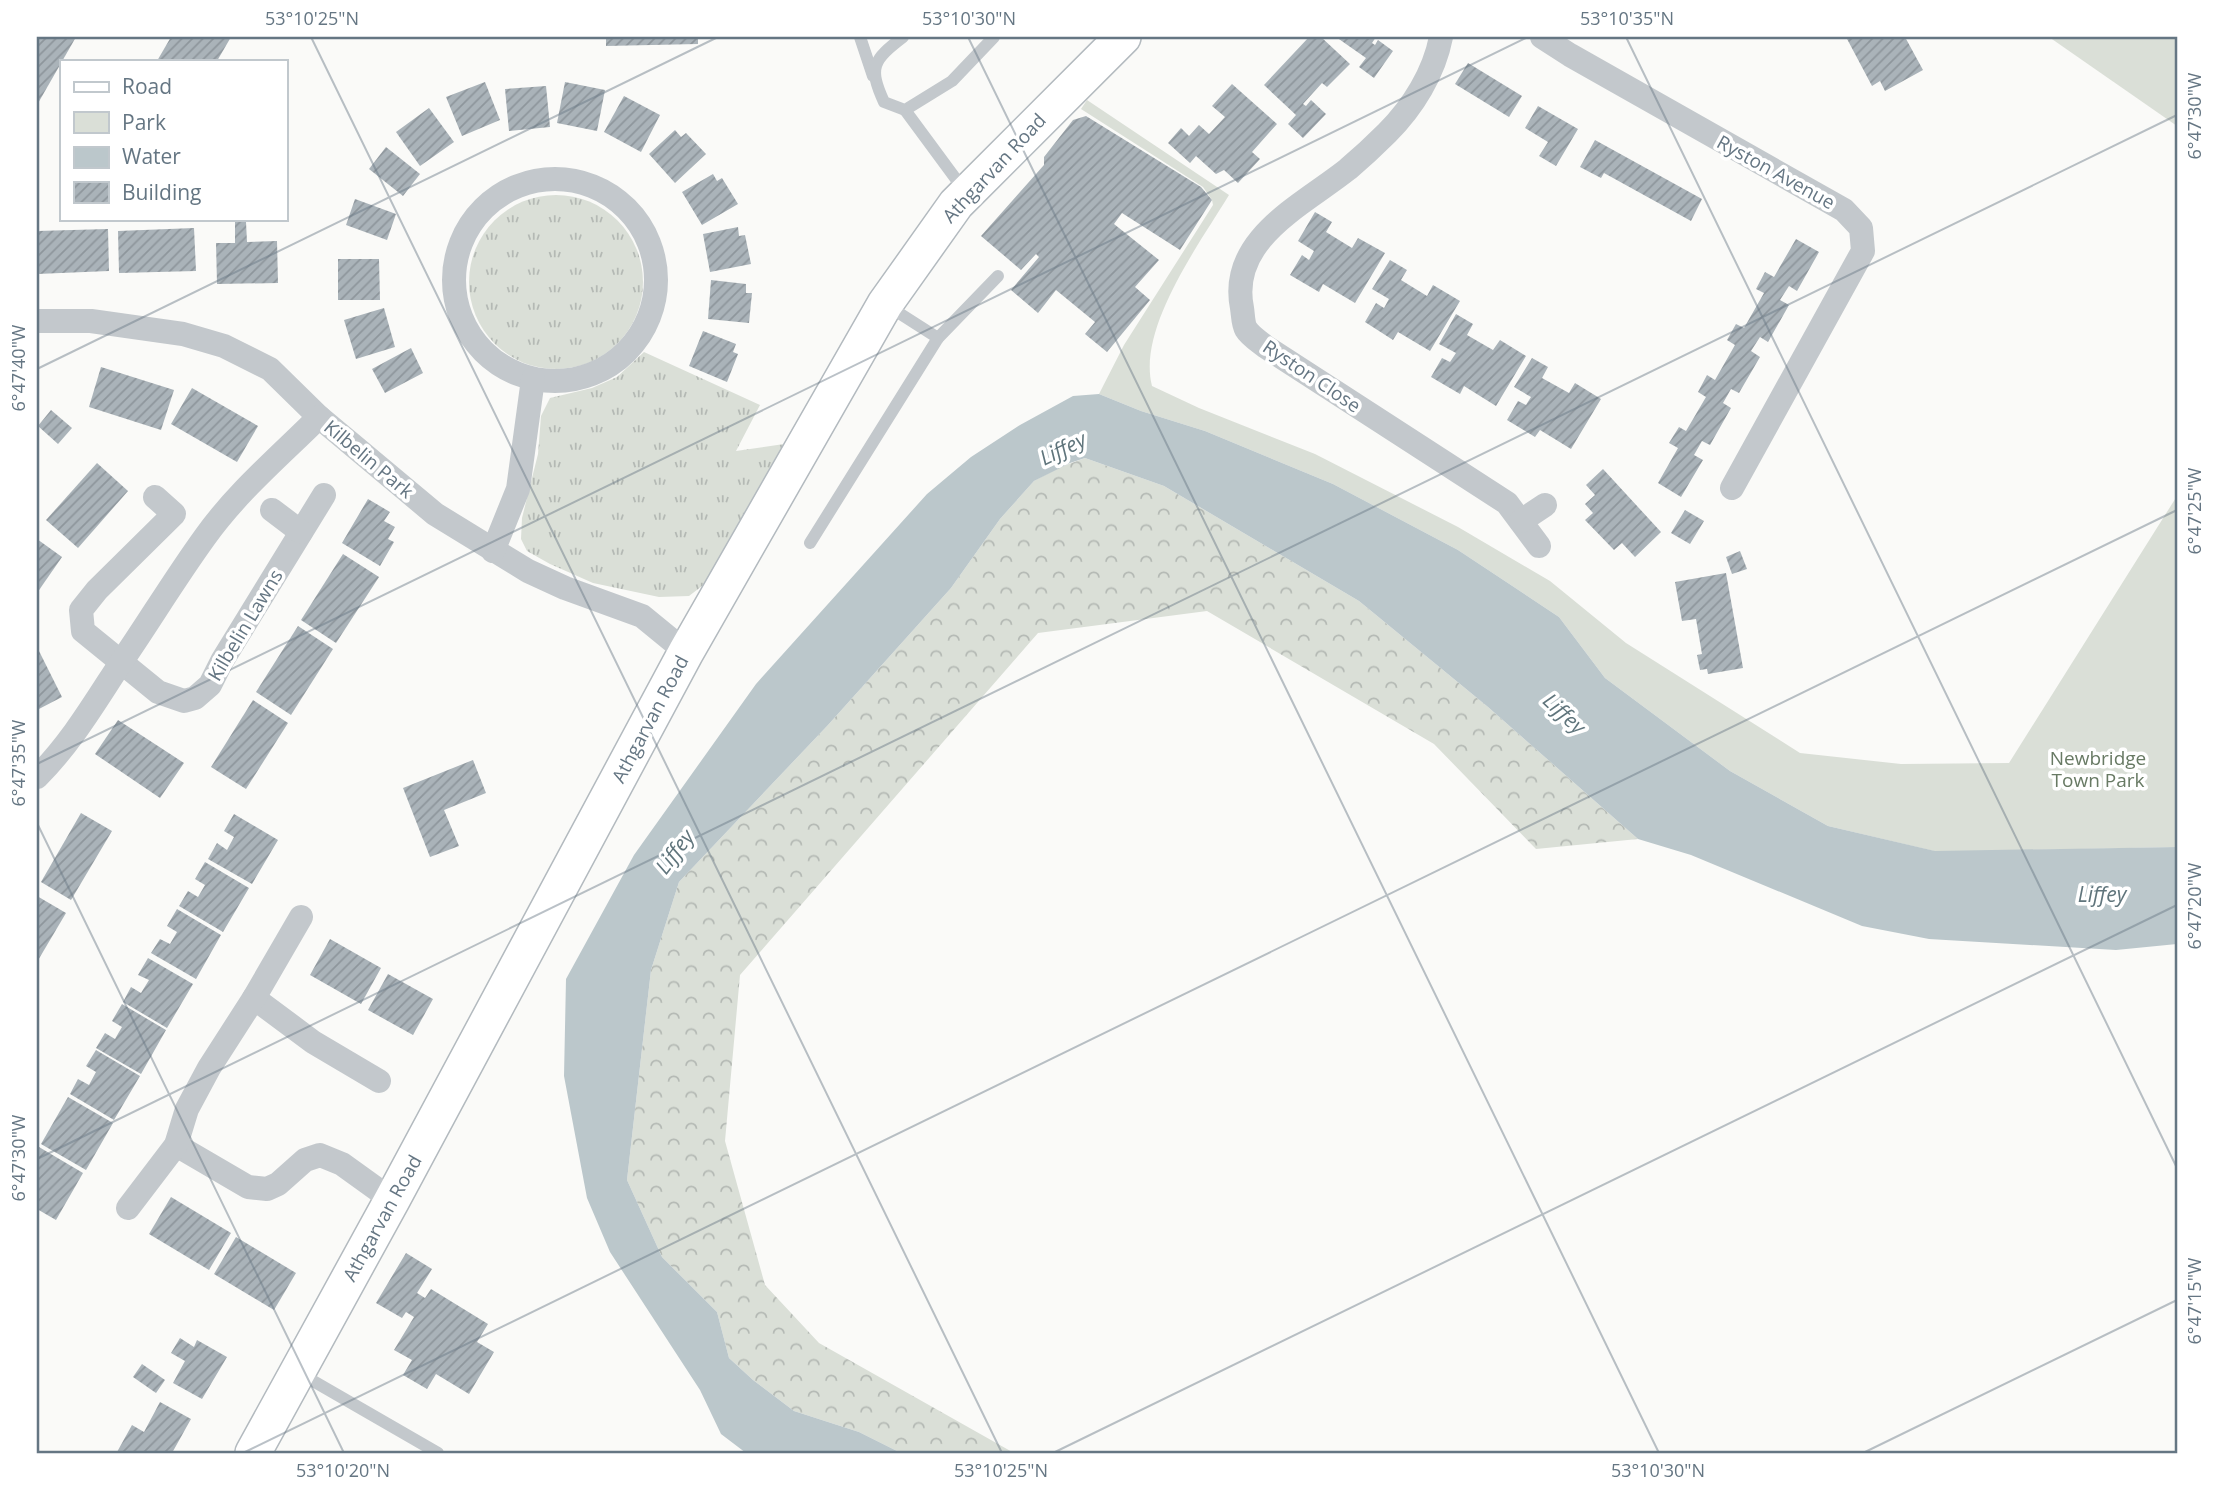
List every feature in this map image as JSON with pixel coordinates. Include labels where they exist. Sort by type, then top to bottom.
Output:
[{"type":"main road","name":"Athgarvan Road","points":[[253,1453],[393,1200],[686,652],[885,304],[956,204],[1123,37]]},
{"type":"street","name":"Ryston Close","points":[[1441,37],[1437,57],[1418,95],[1389,131],[1348,169],[1286,213],[1255,247],[1241,273],[1240,298],[1245,329],[1266,347],[1507,502],[1539,546]]},
{"type":"street","name":"Ryston Avenue","points":[[1542,37],[1844,209],[1861,228],[1863,251],[1732,488]]},
{"type":"street","points":[[542,178],[574,179],[604,190],[629,209],[647,236],[656,267],[656,298],[645,328],[625,354],[605,368],[582,378],[558,381],[533,379],[508,370],[483,351],[464,324],[455,294],[455,262],[466,232],[485,206],[511,188],[542,178]]},
{"type":"street","name":"Kilbelin Park","points":[[37,321],[91,321],[183,334],[224,346],[270,369],[319,417],[435,514],[493,551],[565,588],[642,616],[686,652]]},
{"type":"street","points":[[493,551],[518,489],[533,379]]},
{"type":"street","points":[[37,776],[59,755],[93,709],[207,533],[250,483],[319,417]]},
{"type":"street","name":"Kilbelin Lawns","points":[[155,497],[174,514],[97,590],[81,610],[83,631],[158,692],[184,701],[195,698],[210,685],[324,495]]},
{"type":"street","points":[[1521,521],[1545,505]]},
{"type":"street","points":[[272,510],[301,532]]},
{"type":"street","points":[[128,1208],[176,1145],[187,1109],[209,1068],[301,917]]},
{"type":"street","points":[[254,998],[365,1080]]},
{"type":"street","points":[[176,1145],[248,1187],[267,1189],[278,1184],[305,1160],[320,1155],[342,1164],[393,1200]]},
{"type":"lane","points":[[860,37],[884,102],[905,110],[967,194]]},
{"type":"lane","points":[[875,82],[874,68],[887,50],[903,37]]},
{"type":"lane","points":[[905,110],[952,81],[994,37]]},
{"type":"lane","points":[[810,543],[938,338],[998,276]]},
{"type":"lane","points":[[885,304],[938,338]]},
{"type":"lane","points":[[297,1372],[438,1453]]},
{"type":"green space","points":[[2049,37],[2177,37],[2177,126]]},
{"type":"green space","name":"Newbridge Town Park","points":[[1087,100],[1229,195],[1188,261],[1162,313],[1150,363],[1152,386],[1199,408],[1315,454],[1458,527],[1550,581],[1626,643],[1800,753],[1901,764],[2009,763],[2177,496],[2177,847],[1938,852],[1828,826],[1730,771],[1605,678],[1559,617],[1458,550],[1333,484],[1205,431],[1141,411],[1099,394],[1124,345],[1213,205],[1203,187],[1081,109]]},
{"type":"green space","points":[[556,195],[589,201],[618,220],[637,249],[643,282],[637,315],[618,344],[589,363],[556,369],[523,363],[494,344],[475,315],[469,282],[475,249],[494,220],[523,201]]},
{"type":"green space","points":[[644,352],[760,405],[736,451],[784,444],[706,583],[689,596],[659,597],[593,583],[527,551],[521,539],[522,518],[538,454],[541,416],[550,398],[592,388],[617,377]]},
{"type":"green space","points":[[1085,458],[1164,486],[1359,601],[1488,707],[1638,839],[1536,849],[1434,744],[1207,611],[1038,633],[740,975],[725,1141],[765,1285],[819,1343],[1014,1453],[901,1453],[859,1432],[794,1411],[753,1380],[729,1358],[717,1312],[662,1257],[627,1180],[651,970],[679,882],[828,725],[951,588],[1000,519],[1034,481]]},
{"type":"water","name":"Liffey","points":[[1099,394],[1141,411],[1205,431],[1333,484],[1458,550],[1559,617],[1605,678],[1730,771],[1828,826],[1935,851],[2177,847],[2177,944],[2116,950],[1929,939],[1862,926],[1691,855],[1638,839],[1488,707],[1359,601],[1164,486],[1085,458],[1070,463],[1034,481],[1000,519],[951,588],[828,725],[679,882],[651,970],[627,1180],[662,1257],[717,1312],[729,1358],[794,1411],[859,1432],[901,1453],[746,1453],[721,1434],[700,1390],[610,1252],[587,1198],[564,1076],[566,979],[634,855],[756,684],[927,494],[971,457],[1020,425],[1073,396]]},
{"type":"building","points":[[37,37],[76,37],[63,60],[60,60],[60,65],[37,105]]},
{"type":"building","points":[[171,37],[231,37],[218,60],[158,60]]},
{"type":"building","points":[[606,37],[698,37],[698,44],[606,46]]},
{"type":"building","points":[[1309,37],[1321,37],[1350,64],[1327,87],[1322,83],[1303,104],[1306,106],[1311,100],[1326,114],[1303,138],[1288,124],[1296,115],[1264,85]]},
{"type":"building","points":[[1336,37],[1376,37],[1372,43],[1375,45],[1378,40],[1393,51],[1374,78],[1359,67],[1366,58]]},
{"type":"building","points":[[1846,37],[1905,37],[1923,70],[1885,91],[1880,81],[1872,86]]},
{"type":"building","points":[[1468,63],[1522,96],[1509,117],[1455,84]]},
{"type":"building","points":[[485,82],[500,120],[462,136],[446,97]]},
{"type":"building","points":[[565,82],[605,90],[597,131],[557,123]]},
{"type":"building","points":[[1232,84],[1277,124],[1252,152],[1260,159],[1238,183],[1224,170],[1216,174],[1196,156],[1190,163],[1168,143],[1181,128],[1189,136],[1199,125],[1209,134],[1225,117],[1212,106]]},
{"type":"building","points":[[546,86],[550,127],[509,131],[505,89]]},
{"type":"building","points":[[624,96],[660,115],[641,152],[604,132]]},
{"type":"building","points":[[1538,106],[1578,129],[1556,166],[1539,156],[1548,142],[1525,128]]},
{"type":"building","points":[[429,108],[454,142],[420,166],[396,132]]},
{"type":"building","points":[[1086,116],[1201,187],[1212,200],[1180,250],[1122,213],[1114,224],[1159,260],[1135,287],[1150,300],[1107,352],[1085,334],[1095,322],[1056,290],[1038,313],[1011,290],[1039,257],[1036,254],[1021,270],[981,236],[1044,165],[1044,157],[1073,120]]},
{"type":"building","points":[[675,130],[681,137],[686,133],[706,154],[675,183],[649,154]]},
{"type":"building","points":[[1595,140],[1702,199],[1691,221],[1604,173],[1601,178],[1580,167]]},
{"type":"building","points":[[386,147],[420,174],[403,196],[369,169]]},
{"type":"building","points":[[713,174],[717,181],[722,178],[738,204],[702,225],[682,192]]},
{"type":"building","points":[[355,199],[396,214],[387,240],[346,225]]},
{"type":"building","points":[[1315,212],[1332,222],[1326,232],[1352,248],[1358,238],[1385,253],[1355,303],[1323,284],[1319,292],[1290,275],[1302,255],[1309,260],[1314,251],[1298,241]]},
{"type":"building","points":[[235,222],[246,222],[247,242],[277,241],[278,283],[217,284],[216,243],[235,243]]},
{"type":"building","points":[[738,227],[739,236],[745,235],[751,264],[710,272],[703,234]]},
{"type":"building","points":[[194,228],[196,271],[119,273],[118,231]]},
{"type":"building","points":[[108,229],[109,271],[37,274],[37,231]]},
{"type":"building","points":[[1796,239],[1819,252],[1797,291],[1789,286],[1780,300],[1789,305],[1768,342],[1760,337],[1751,351],[1760,357],[1739,393],[1731,389],[1723,403],[1731,408],[1710,445],[1702,441],[1694,455],[1703,460],[1681,497],[1658,483],[1678,448],[1669,443],[1679,427],[1686,431],[1706,397],[1698,392],[1707,375],[1715,380],[1735,345],[1727,340],[1736,324],[1744,328],[1764,293],[1756,289],[1765,272],[1774,277]]},
{"type":"building","points":[[338,259],[379,259],[380,300],[338,300]]},
{"type":"building","points":[[1390,260],[1407,270],[1401,280],[1427,296],[1433,285],[1460,301],[1430,351],[1398,332],[1393,340],[1365,322],[1376,303],[1384,308],[1389,299],[1372,289]]},
{"type":"building","points":[[711,280],[746,284],[746,293],[752,293],[749,323],[708,319]]},
{"type":"building","points":[[384,308],[395,347],[356,359],[344,320]]},
{"type":"building","points":[[1456,314],[1473,324],[1467,335],[1493,350],[1500,340],[1526,356],[1496,406],[1464,386],[1460,394],[1431,377],[1442,358],[1450,362],[1456,353],[1439,344]]},
{"type":"building","points":[[703,331],[736,344],[733,352],[738,354],[727,382],[689,366]]},
{"type":"building","points":[[411,348],[423,373],[385,393],[372,369]]},
{"type":"building","points":[[1532,358],[1548,367],[1542,378],[1569,393],[1575,383],[1601,399],[1571,449],[1540,430],[1535,437],[1507,420],[1518,401],[1526,405],[1531,397],[1514,387]]},
{"type":"building","points":[[101,367],[174,390],[161,430],[89,407]]},
{"type":"building","points":[[192,388],[258,426],[237,462],[171,424]]},
{"type":"building","points":[[51,410],[72,428],[58,444],[38,426]]},
{"type":"building","points":[[97,463],[128,491],[78,548],[46,520]]},
{"type":"building","points":[[1603,469],[1661,532],[1635,557],[1622,543],[1614,550],[1585,520],[1593,513],[1585,504],[1595,495],[1586,485]]},
{"type":"building","points":[[368,499],[390,512],[384,521],[395,527],[388,539],[394,542],[380,566],[342,543]]},
{"type":"building","points":[[1685,510],[1704,521],[1690,544],[1671,533]]},
{"type":"building","points":[[37,539],[62,557],[37,593]]},
{"type":"building","points":[[1740,551],[1747,569],[1732,574],[1726,557]]},
{"type":"building","points":[[343,554],[379,577],[336,643],[301,620]]},
{"type":"building","points":[[1726,573],[1743,668],[1708,674],[1707,669],[1700,670],[1697,655],[1702,654],[1696,619],[1682,621],[1675,582]]},
{"type":"building","points":[[298,626],[333,649],[291,715],[256,692]]},
{"type":"building","points":[[37,647],[62,697],[37,710]]},
{"type":"building","points":[[253,700],[288,723],[246,789],[211,767]]},
{"type":"building","points":[[118,720],[184,763],[160,798],[95,754]]},
{"type":"building","points":[[473,760],[486,793],[444,810],[459,846],[430,857],[403,788]]},
{"type":"building","points":[[81,813],[112,831],[71,900],[41,882]]},
{"type":"building","points":[[234,814],[278,840],[252,884],[208,859],[217,843],[227,850],[234,837],[224,831]]},
{"type":"building","points":[[205,862],[249,888],[223,932],[179,906],[188,891],[198,897],[205,885],[195,879]]},
{"type":"building","points":[[37,896],[66,913],[37,962]]},
{"type":"building","points":[[177,909],[221,935],[196,979],[151,953],[160,939],[170,944],[177,932],[167,926]]},
{"type":"building","points":[[330,939],[381,968],[361,1004],[310,975]]},
{"type":"building","points":[[148,958],[193,984],[167,1028],[123,1002],[131,987],[141,993],[149,980],[138,975]]},
{"type":"building","points":[[388,974],[433,999],[413,1035],[368,1010]]},
{"type":"building","points":[[122,1004],[166,1030],[141,1074],[96,1048],[105,1033],[115,1039],[122,1027],[112,1021]]},
{"type":"building","points":[[96,1050],[140,1076],[114,1120],[70,1094],[78,1079],[89,1085],[96,1072],[86,1066]]},
{"type":"building","points":[[68,1097],[113,1123],[86,1170],[41,1144]]},
{"type":"building","points":[[39,1147],[83,1173],[56,1220],[37,1209]]},
{"type":"building","points":[[171,1197],[231,1233],[209,1270],[149,1234]]},
{"type":"building","points":[[236,1237],[296,1273],[274,1310],[214,1274]]},
{"type":"building","points":[[406,1253],[432,1269],[417,1293],[425,1298],[431,1289],[488,1324],[477,1342],[494,1352],[469,1394],[436,1374],[427,1389],[403,1375],[412,1360],[394,1350],[414,1317],[406,1312],[402,1318],[376,1303]]},
{"type":"building","points":[[180,1338],[194,1347],[197,1340],[227,1357],[202,1399],[173,1383],[185,1361],[171,1353]]},
{"type":"building","points":[[142,1364],[165,1380],[156,1393],[133,1377]]},
{"type":"building","points":[[160,1402],[191,1419],[172,1453],[117,1452],[132,1425],[144,1432]]}]
